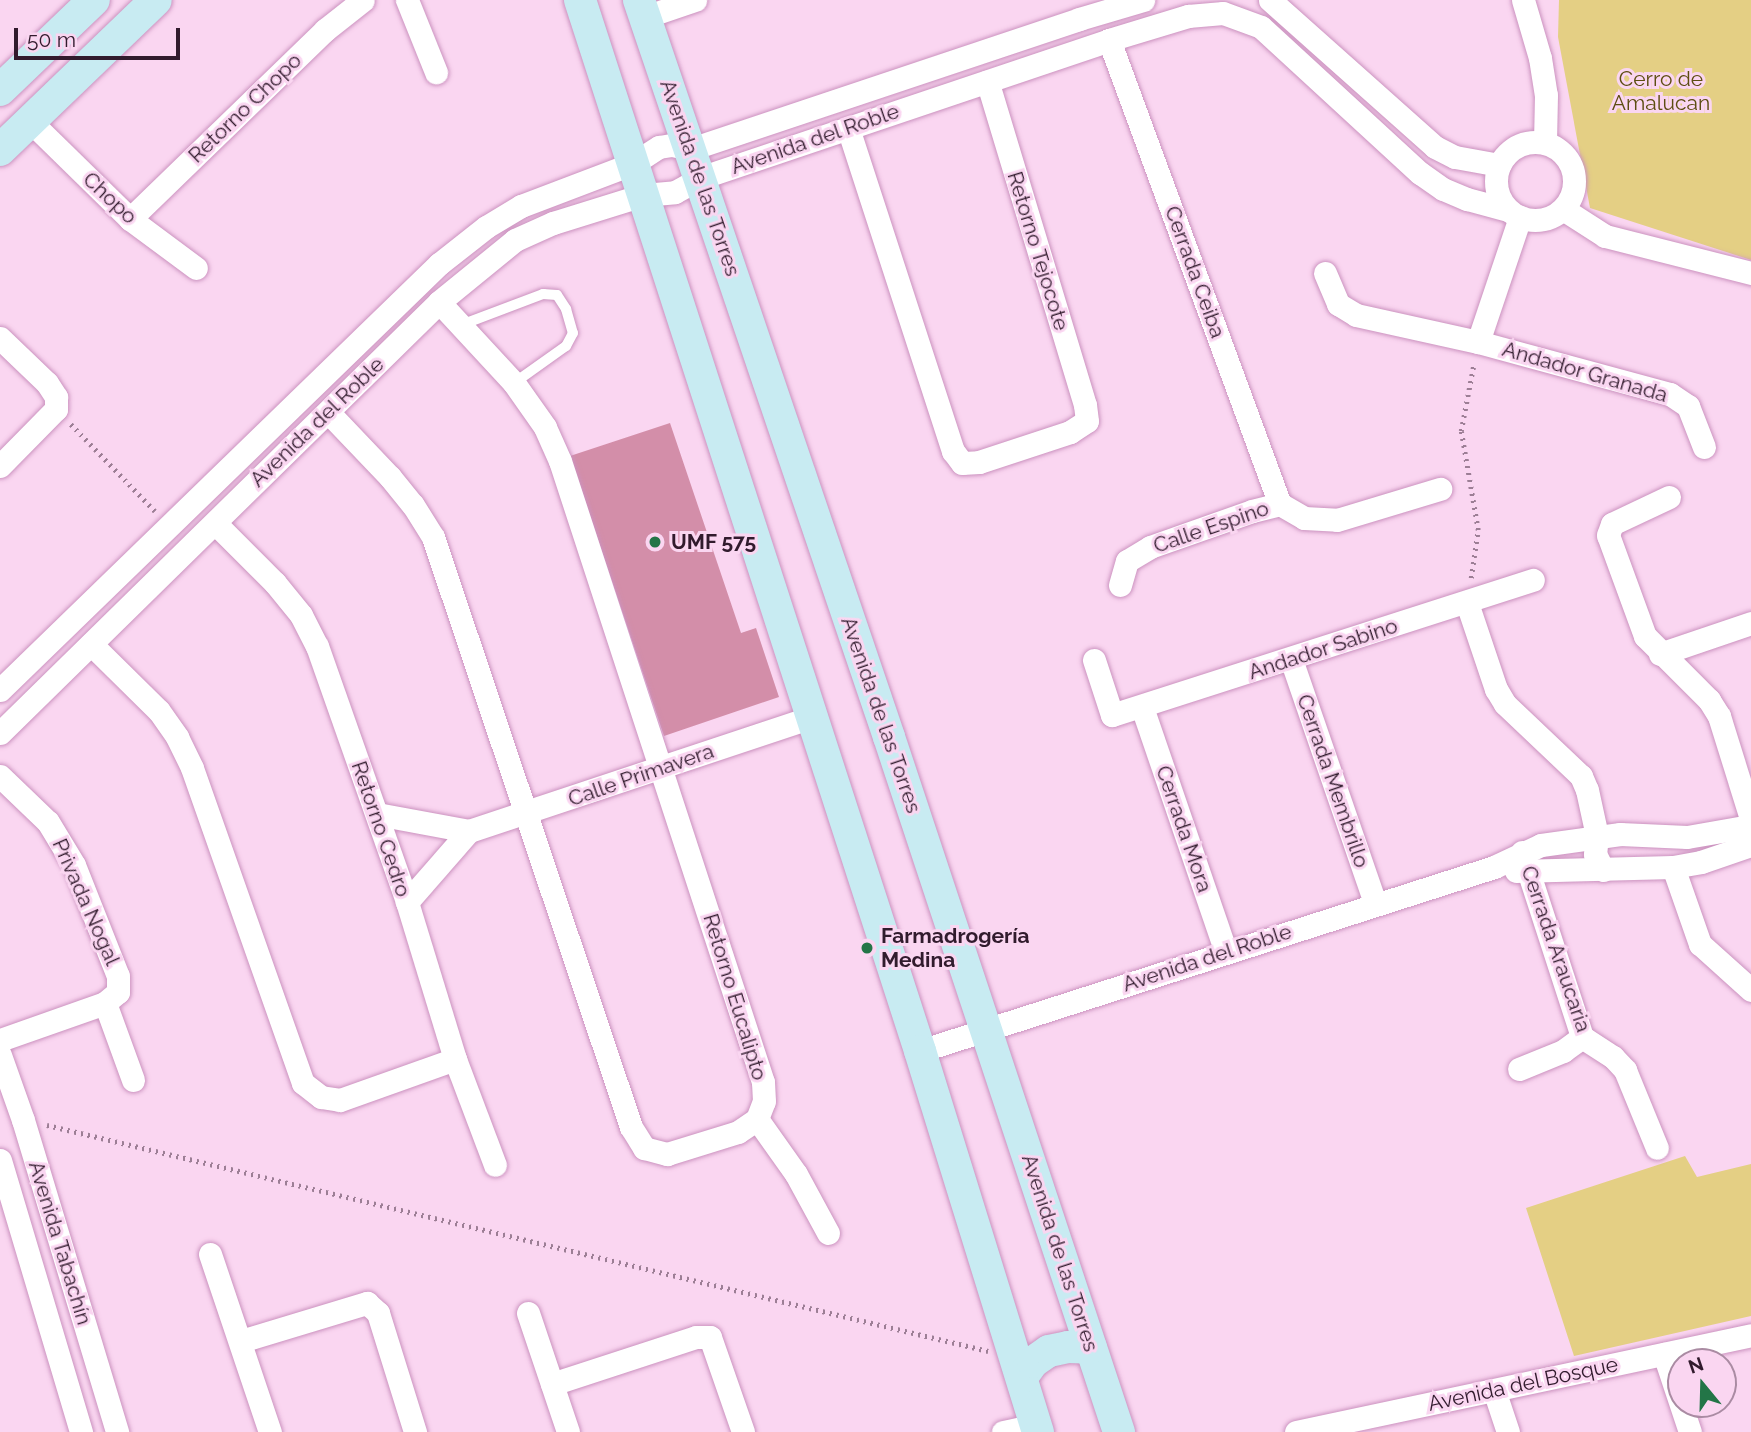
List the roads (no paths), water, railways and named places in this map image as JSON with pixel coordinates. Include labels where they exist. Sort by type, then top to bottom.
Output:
[{"type":"street","points":[[0,67],[68,0]]},
{"type":"street","points":[[0,90],[94,0]]},
{"type":"street","points":[[0,150],[15,123],[131,0]]},
{"type":"street","points":[[15,123],[156,0]]},
{"type":"street","name":"Retorno Chopo","points":[[130,219],[325,30],[363,0]]},
{"type":"street","points":[[407,0],[436,72]]},
{"type":"street","points":[[580,0],[920,1051],[1037,1429],[1003,1432]]},
{"type":"street","points":[[642,9],[695,0]]},
{"type":"street","name":"Avenida del Roble","points":[[0,733],[439,302],[515,240],[554,223],[643,195],[675,192],[696,164],[1076,9],[1143,0]]},
{"type":"street","points":[[1270,0],[1435,146],[1455,157],[1500,164]]},
{"type":"street","points":[[1523,0],[1540,58],[1546,95],[1545,143]]},
{"type":"street","name":"Avenida de las Torres","points":[[642,9],[1119,1432]]},
{"type":"street","name":"Avenida del Roble","points":[[696,164],[848,128],[1109,40],[1188,16],[1223,13],[1261,27],[1420,173],[1443,189],[1514,214]]},
{"type":"street","name":"Cerrada Ceiba","points":[[1109,40],[1280,504]]},
{"type":"street","name":"Retorno Tejocote","points":[[848,128],[953,451],[962,463],[979,463],[1018,450],[1070,432],[1087,422],[1085,405],[987,81]]},
{"type":"street","name":"Chopo","points":[[15,123],[130,219],[196,268]]},
{"type":"street","points":[[1527,143],[1545,143],[1560,150],[1570,163],[1575,179],[1572,195],[1563,209],[1552,217],[1535,220],[1514,214],[1496,189],[1500,164],[1511,150],[1527,143]]},
{"type":"street","name":"Avenida del Roble","points":[[0,690],[439,264],[486,227],[521,206],[634,163],[659,147],[672,145],[696,164]]},
{"type":"street","points":[[1563,209],[1605,236],[1751,273]]},
{"type":"street","points":[[1478,342],[1514,214]]},
{"type":"street","name":"Andador Granada","points":[[1325,273],[1338,304],[1346,311],[1478,342],[1670,394],[1688,407],[1704,447]]},
{"type":"street","name":"Retorno Eucalipto","points":[[439,302],[514,383],[545,427],[560,461],[763,1082],[764,1101],[757,1119]]},
{"type":"street","points":[[0,338],[47,383],[56,403],[0,466]]},
{"type":"street","points":[[328,412],[390,477],[413,505],[433,537],[631,1127],[644,1148],[667,1154],[738,1132],[757,1119],[796,1174],[828,1233]]},
{"type":"street","name":"Calle Espino","points":[[1120,585],[1127,561],[1150,547],[1280,504],[1304,518],[1337,520],[1440,489]]},
{"type":"street","points":[[1669,497],[1612,524],[1608,535],[1646,636],[1660,654],[1709,700],[1719,716],[1751,819]]},
{"type":"street","name":"Retorno Cedro","points":[[215,523],[275,583],[301,615],[317,646],[407,902],[455,1059],[495,1165]]},
{"type":"street","name":"Andador Sabino","points":[[1094,660],[1112,715],[1533,580]]},
{"type":"street","points":[[1467,603],[1496,689],[1505,704],[1581,776],[1597,836],[1595,854],[1613,870],[1627,851],[1620,834]]},
{"type":"street","points":[[1660,654],[1751,623]]},
{"type":"street","points":[[91,644],[159,711],[177,737],[191,768],[303,1083],[321,1097],[340,1100],[455,1059]]},
{"type":"street","name":"Cerrada Membrillo","points":[[1291,659],[1376,903]]},
{"type":"street","name":"Cerrada Mora","points":[[1142,707],[1226,952]]},
{"type":"street","name":"Calle Primavera","points":[[377,814],[469,831],[528,814],[812,718]]},
{"type":"street","name":"Privada Nogal","points":[[0,776],[48,822],[74,866],[118,976],[118,992],[105,1003]]},
{"type":"street","name":"Avenida del Roble","points":[[1525,862],[1558,841],[1620,834],[1687,837],[1751,826]]},
{"type":"street","points":[[407,902],[469,831]]},
{"type":"street","name":"Avenida del Roble","points":[[920,1051],[1494,867],[1525,862],[1613,870],[1673,867],[1701,862],[1751,845]]},
{"type":"street","name":"Cerrada Araucaria","points":[[1525,862],[1582,1037],[1613,1057],[1625,1070],[1657,1148]]},
{"type":"street","points":[[1673,867],[1700,944],[1751,990]]},
{"type":"street","points":[[0,1040],[105,1003],[133,1080]]},
{"type":"street","points":[[1519,1069],[1563,1051],[1582,1037]]},
{"type":"street","name":"Avenida Tabachín","points":[[0,1055],[23,1120],[117,1432]]},
{"type":"street","name":"Avenida Tabachín","points":[[0,1160],[81,1432]]},
{"type":"street","points":[[210,1254],[270,1432]]},
{"type":"street","points":[[241,1341],[367,1303],[378,1313],[415,1432]]},
{"type":"street","points":[[528,1313],[568,1432]]},
{"type":"street","name":"Avenida del Bosque","points":[[1296,1432],[1326,1429],[1751,1335]]},
{"type":"street","points":[[552,1384],[696,1337],[710,1337],[743,1432]]},
{"type":"street","points":[[1019,1368],[1049,1351],[1068,1347],[1091,1348]]},
{"type":"street","points":[[1664,1353],[1690,1432]]},
{"type":"street","points":[[1494,1390],[1508,1432]]},
{"type":"lane","points":[[461,325],[543,294],[557,295],[566,309],[573,333],[566,346],[514,383]]},
{"type":"place","name":"UMF 575","points":[[655,542]]},
{"type":"place","name":"Farmadrogería Medina","points":[[867,948]]},
{"type":"park label","name":"Cerro de Amalucan","points":[[1661,91]]}]
